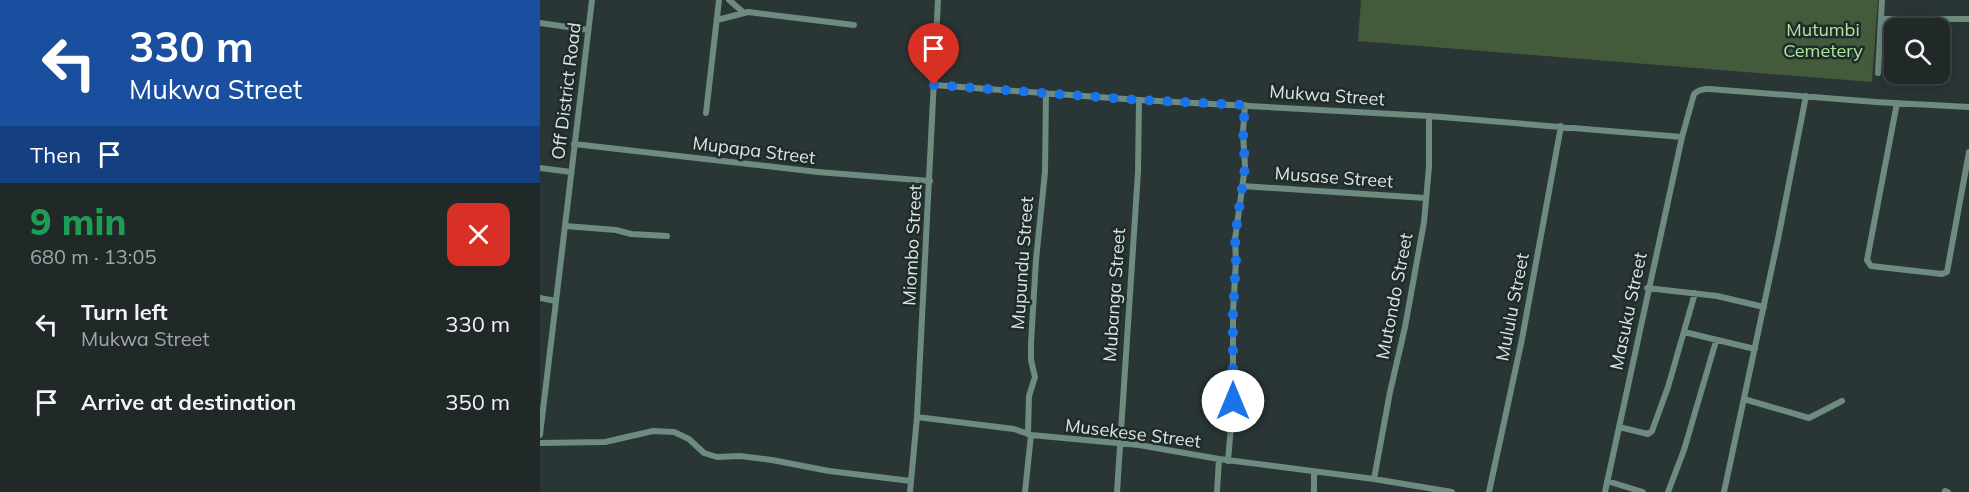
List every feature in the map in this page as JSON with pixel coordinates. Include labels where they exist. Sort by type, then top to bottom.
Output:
[{"type":"street","name":"Off District Road","points":[[540,435],[592,0]]},
{"type":"street","points":[[706,112],[719,0]]},
{"type":"street","points":[[729,0],[743,12]]},
{"type":"street","name":"Miombo Street","points":[[910,492],[917,417],[938,0]]},
{"type":"street","points":[[1878,73],[1882,0]]},
{"type":"street","points":[[717,20],[743,12],[854,24]]},
{"type":"street","points":[[1881,19],[1969,19]]},
{"type":"street","points":[[540,23],[588,30]]},
{"type":"street","name":"Mukwa Street","points":[[934,85],[1139,100],[1430,116],[1682,136]]},
{"type":"street","name":"Masuku Street","points":[[1605,492],[1647,288],[1694,94],[1702,89],[1969,107]]},
{"type":"street","name":"Mupundu Street","points":[[1026,492],[1029,396],[1035,377],[1031,360],[1031,343],[1045,172],[1046,93]]},
{"type":"street","points":[[1724,492],[1806,96]]},
{"type":"street","name":"Mubanga Street","points":[[1117,492],[1138,172],[1139,100]]},
{"type":"street","points":[[1897,103],[1867,260],[1871,266],[1942,274],[1947,272],[1969,152]]},
{"type":"street","points":[[1228,461],[1233,401],[1235,238],[1245,167],[1243,132],[1245,105]]},
{"type":"street","name":"Mutondo Street","points":[[1374,479],[1424,222],[1430,167],[1430,116]]},
{"type":"street","name":"Mululu Street","points":[[1489,492],[1562,126]]},
{"type":"street","name":"Mupapa Street","points":[[574,144],[818,172],[930,181]]},
{"type":"street","points":[[540,168],[571,172]]},
{"type":"street","name":"Musase Street","points":[[1242,186],[1425,198]]},
{"type":"street","points":[[564,226],[667,236]]},
{"type":"street","points":[[1647,288],[1717,296],[1764,307]]},
{"type":"street","points":[[1619,427],[1648,434],[1652,431],[1668,387],[1695,293]]},
{"type":"street","points":[[540,298],[556,301]]},
{"type":"street","points":[[1684,332],[1755,349]]},
{"type":"street","points":[[1668,492],[1684,450],[1716,341]]},
{"type":"street","points":[[1744,399],[1809,418],[1842,401]]},
{"type":"street","name":"Musekese Street","points":[[917,417],[1014,429],[1029,434],[1138,445],[1228,461],[1374,479],[1452,492]]},
{"type":"street","points":[[540,443],[605,442],[653,431],[674,432],[689,439],[704,453],[717,457],[740,456],[829,471],[911,481]]},
{"type":"street","points":[[1217,492],[1219,459]]},
{"type":"street","points":[[1314,472],[1314,492]]},
{"type":"street","points":[[1607,481],[1643,492]]},
{"type":"green space","name":"Mutumbi Cemetery","points":[[1361,0],[1878,0],[1872,82],[1358,41]]},
{"type":"route","points":[[934,85],[1139,100],[1245,105],[1243,144],[1245,167],[1235,238],[1233,401]]}]
